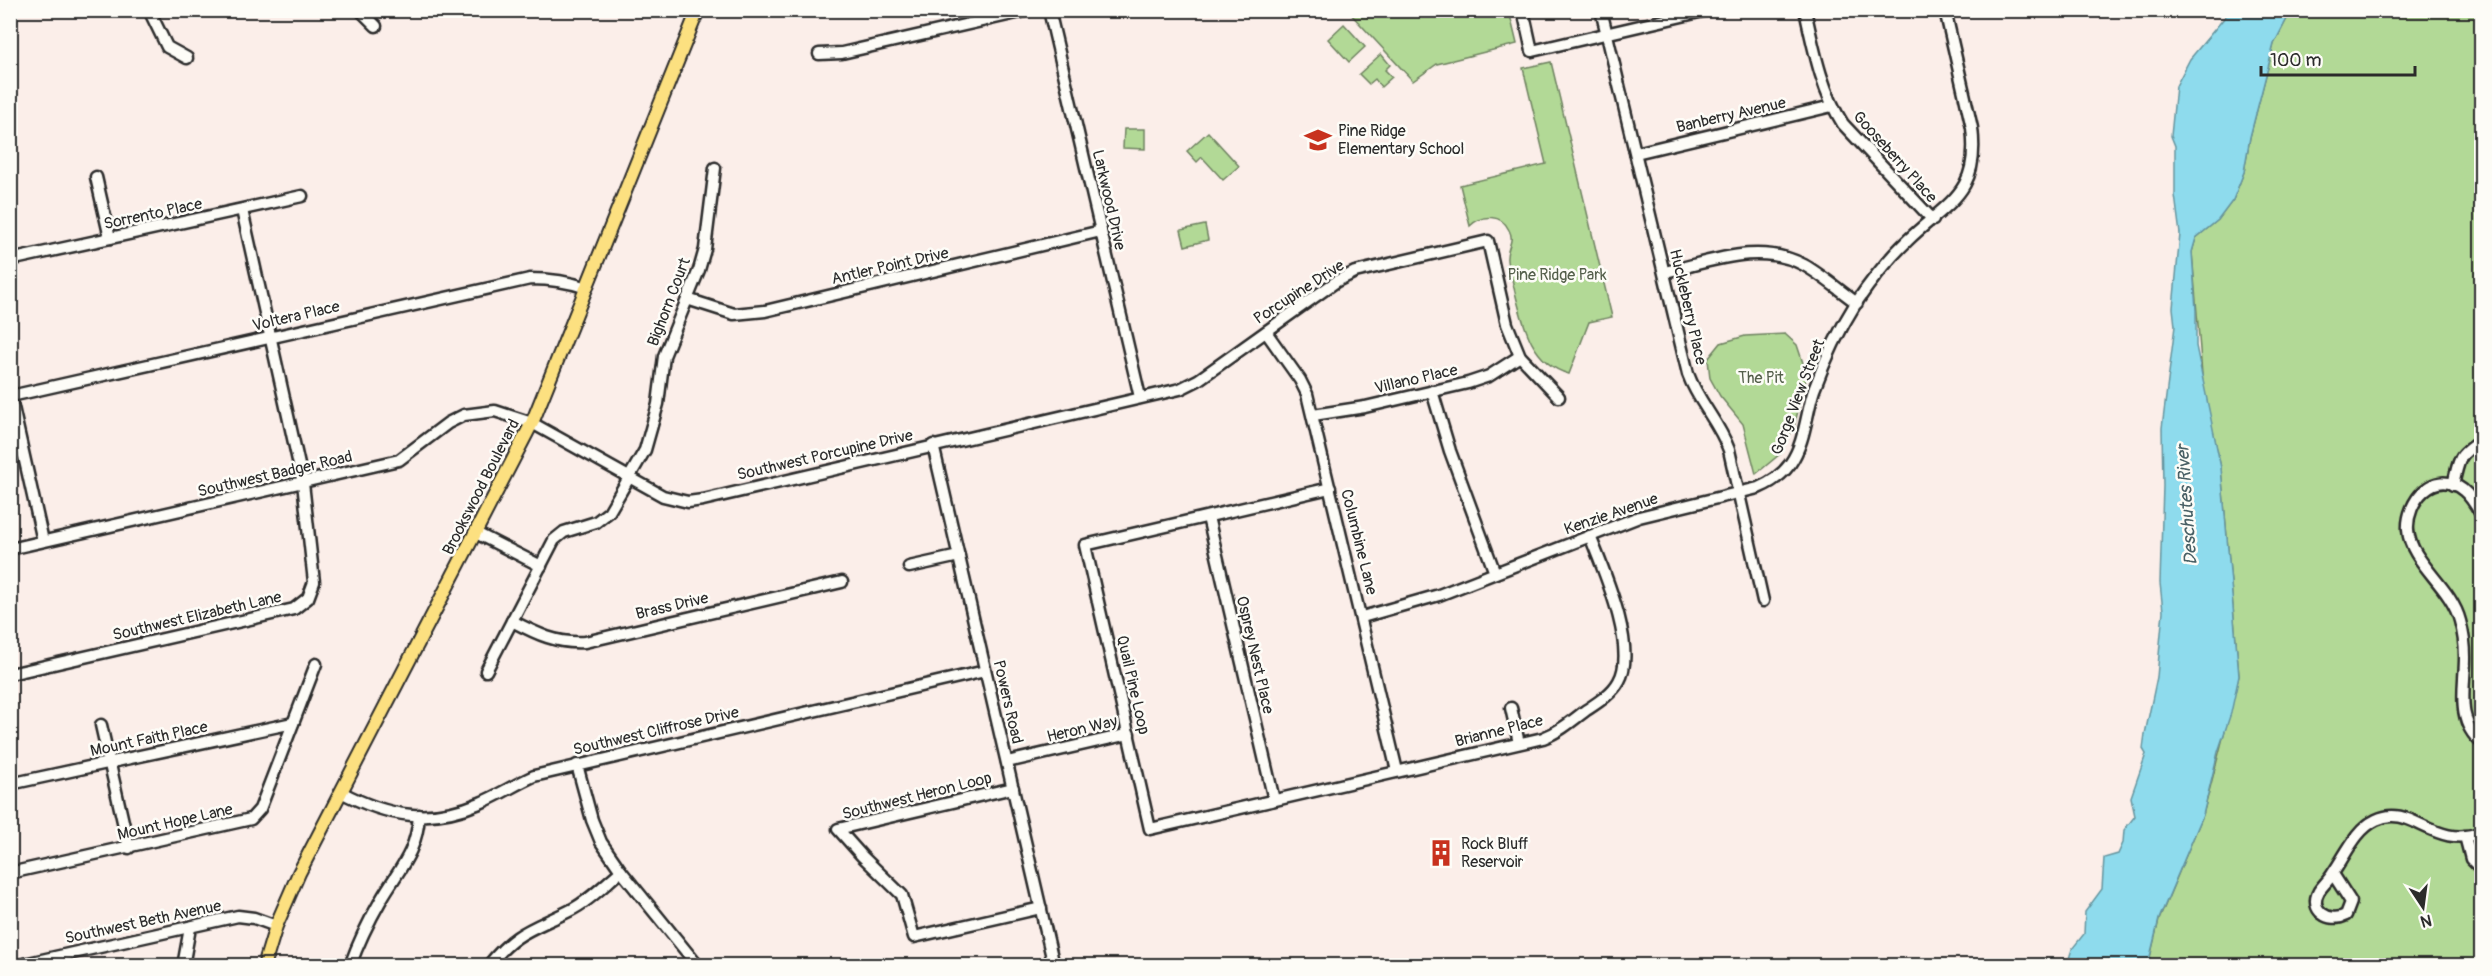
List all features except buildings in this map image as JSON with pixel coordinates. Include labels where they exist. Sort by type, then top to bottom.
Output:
[{"type":"main road","name":"Brookswood Boulevard","points":[[264,966],[276,926],[299,873],[532,423],[698,10]]},
{"type":"street","points":[[149,10],[167,47],[187,58]]},
{"type":"street","points":[[360,10],[376,26]]},
{"type":"street","points":[[819,54],[842,53],[1030,10]]},
{"type":"street","name":"Larkwood Drive","points":[[1049,10],[1140,397]]},
{"type":"street","points":[[1523,10],[1532,51],[1708,10]]},
{"type":"street","name":"Huckleberry Place","points":[[1601,10],[1688,374],[1697,397],[1724,435],[1763,601]]},
{"type":"street","name":"Gooseberry Place","points":[[1805,10],[1820,76],[1832,106],[1843,124],[1933,220]]},
{"type":"street","name":"Gorge View Street","points":[[1739,493],[1770,483],[1790,464],[1801,441],[1814,391],[1830,350],[1857,303],[1908,240],[1948,207],[1961,191],[1970,172],[1973,158],[1972,128],[1945,10]]},
{"type":"street","name":"Banberry Avenue","points":[[1636,153],[1832,106]]},
{"type":"street","name":"Bighorn Court","points":[[486,671],[558,536],[596,522],[609,512],[645,450],[654,425],[664,356],[699,270],[705,249],[715,168]]},
{"type":"street","points":[[96,177],[110,238]]},
{"type":"street","name":"Sorrento Place","points":[[10,260],[302,196]]},
{"type":"street","name":"Southwest Elizabeth Lane","points":[[10,674],[294,609],[308,598],[314,582],[303,483],[242,210]]},
{"type":"street","name":"Antler Point Drive","points":[[687,299],[734,314],[765,311],[1101,231]]},
{"type":"street","name":"Porcupine Drive","points":[[1140,397],[1180,389],[1198,380],[1337,281],[1355,272],[1488,241],[1507,324],[1520,356]]},
{"type":"street","points":[[1665,272],[1743,254],[1765,253],[1805,266],[1857,303]]},
{"type":"street","name":"Voltera Place","points":[[11,395],[530,279],[572,282],[587,288]]},
{"type":"street","name":"Columbine Lane","points":[[1266,332],[1300,380],[1313,416],[1397,771]]},
{"type":"street","points":[[1520,356],[1559,397]]},
{"type":"street","name":"Villano Place","points":[[1313,416],[1365,407],[1489,376],[1520,356]]},
{"type":"street","points":[[1432,391],[1450,451],[1495,573]]},
{"type":"street","points":[[11,395],[43,541]]},
{"type":"street","name":"Southwest Porcupine Drive","points":[[532,423],[663,496],[688,501],[1140,397]]},
{"type":"street","name":"Southwest Badger Road","points":[[10,549],[399,460],[447,423],[464,415],[495,411],[532,423]]},
{"type":"street","points":[[2453,485],[2460,457],[2464,451],[2481,440]]},
{"type":"street","name":"Powers Road","points":[[933,445],[1053,966]]},
{"type":"street","points":[[2481,516],[2462,488],[2440,484],[2429,486],[2418,496],[2409,514],[2408,530],[2416,554],[2446,590],[2460,619],[2465,655],[2462,701],[2467,724],[2472,735],[2481,743]]},
{"type":"street","name":"Quail Pine Loop","points":[[1330,488],[1085,545],[1150,829],[1397,771]]},
{"type":"street","name":"Kenzie Avenue","points":[[1362,617],[1439,595],[1639,517],[1739,493]]},
{"type":"street","name":"Osprey Nest Place","points":[[1208,517],[1274,800]]},
{"type":"street","points":[[476,533],[541,566]]},
{"type":"street","name":"Brianne Place","points":[[1397,771],[1543,738],[1559,730],[1606,696],[1618,683],[1623,673],[1624,645],[1615,604],[1590,536]]},
{"type":"street","points":[[909,567],[959,556]]},
{"type":"street","name":"Brass Drive","points":[[512,621],[543,637],[559,642],[585,642],[842,582]]},
{"type":"street","name":"Mount Hope Lane","points":[[10,873],[244,822],[254,817],[260,809],[316,664]]},
{"type":"street","name":"Southwest Cliffrose Drive","points":[[341,792],[380,810],[419,815],[442,814],[481,802],[534,776],[985,671]]},
{"type":"street","points":[[1511,708],[1519,743]]},
{"type":"street","name":"Mount Faith Place","points":[[10,784],[293,723]]},
{"type":"street","points":[[101,725],[129,848]]},
{"type":"street","name":"Heron Way","points":[[1006,762],[1128,734]]},
{"type":"street","points":[[577,765],[592,820],[601,842],[621,871],[698,966]]},
{"type":"street","name":"Southwest Heron Loop","points":[[1013,789],[838,829],[902,895],[914,937],[1041,908]]},
{"type":"street","points":[[350,966],[383,897],[408,858],[417,836],[419,815]]},
{"type":"street","points":[[2333,874],[2356,838],[2369,824],[2382,817],[2393,815],[2413,820],[2433,832],[2449,837],[2481,832]]},
{"type":"street","points":[[2465,836],[2471,859],[2481,870]]},
{"type":"street","points":[[488,966],[513,938],[532,926],[580,904],[621,871]]},
{"type":"street","name":"Southwest Beth Avenue","points":[[15,966],[238,916],[254,918],[276,926]]},
{"type":"street","points":[[183,966],[190,928]]},
{"type":"green space","points":[[1348,11],[1509,11],[1517,44],[1437,64],[1413,81]]},
{"type":"green space","points":[[2291,11],[2481,11],[2481,965],[2148,966],[2159,920],[2203,815],[2239,676],[2221,468],[2203,386],[2192,252],[2196,238],[2218,220],[2233,200],[2244,172],[2250,137],[2274,44]]},
{"type":"green space","points":[[1344,24],[1365,47],[1349,62],[1328,39]]},
{"type":"green space","points":[[1381,54],[1390,65],[1385,70],[1392,77],[1381,87],[1375,79],[1369,84],[1359,74]]},
{"type":"green space","name":"Pine Ridge Park","points":[[1551,62],[1612,317],[1589,322],[1569,374],[1555,368],[1545,360],[1529,338],[1507,263],[1511,237],[1509,230],[1502,221],[1491,218],[1480,219],[1470,226],[1460,185],[1546,164],[1523,68]]},
{"type":"green space","points":[[1124,129],[1145,129],[1145,149],[1123,148]]},
{"type":"green space","points":[[1208,132],[1239,166],[1223,180],[1202,157],[1197,162],[1187,151]]},
{"type":"green space","points":[[1205,225],[1208,240],[1185,246],[1181,230]]},
{"type":"green space","name":"The Pit","points":[[1785,334],[1797,345],[1807,375],[1794,427],[1780,454],[1756,474],[1743,424],[1720,396],[1710,378],[1708,359],[1721,343],[1745,336]]},
{"type":"water","name":"Deschutes River","points":[[2230,11],[2291,11],[2274,44],[2250,137],[2244,172],[2233,200],[2218,220],[2196,238],[2192,252],[2196,346],[2221,468],[2239,676],[2203,815],[2159,919],[2148,965],[2067,965],[2072,949],[2084,934],[2085,912],[2102,889],[2104,858],[2118,854],[2123,843],[2124,830],[2135,816],[2131,797],[2146,754],[2143,749],[2157,677],[2163,611],[2160,583],[2162,428],[2175,326],[2173,308],[2180,234],[2175,195],[2175,146],[2171,136],[2176,86],[2190,59]]},
{"type":"place","name":"Pine Ridge Elementary School","points":[[1318,140]]},
{"type":"place","name":"Rock Bluff Reservoir","points":[[1441,853]]}]
